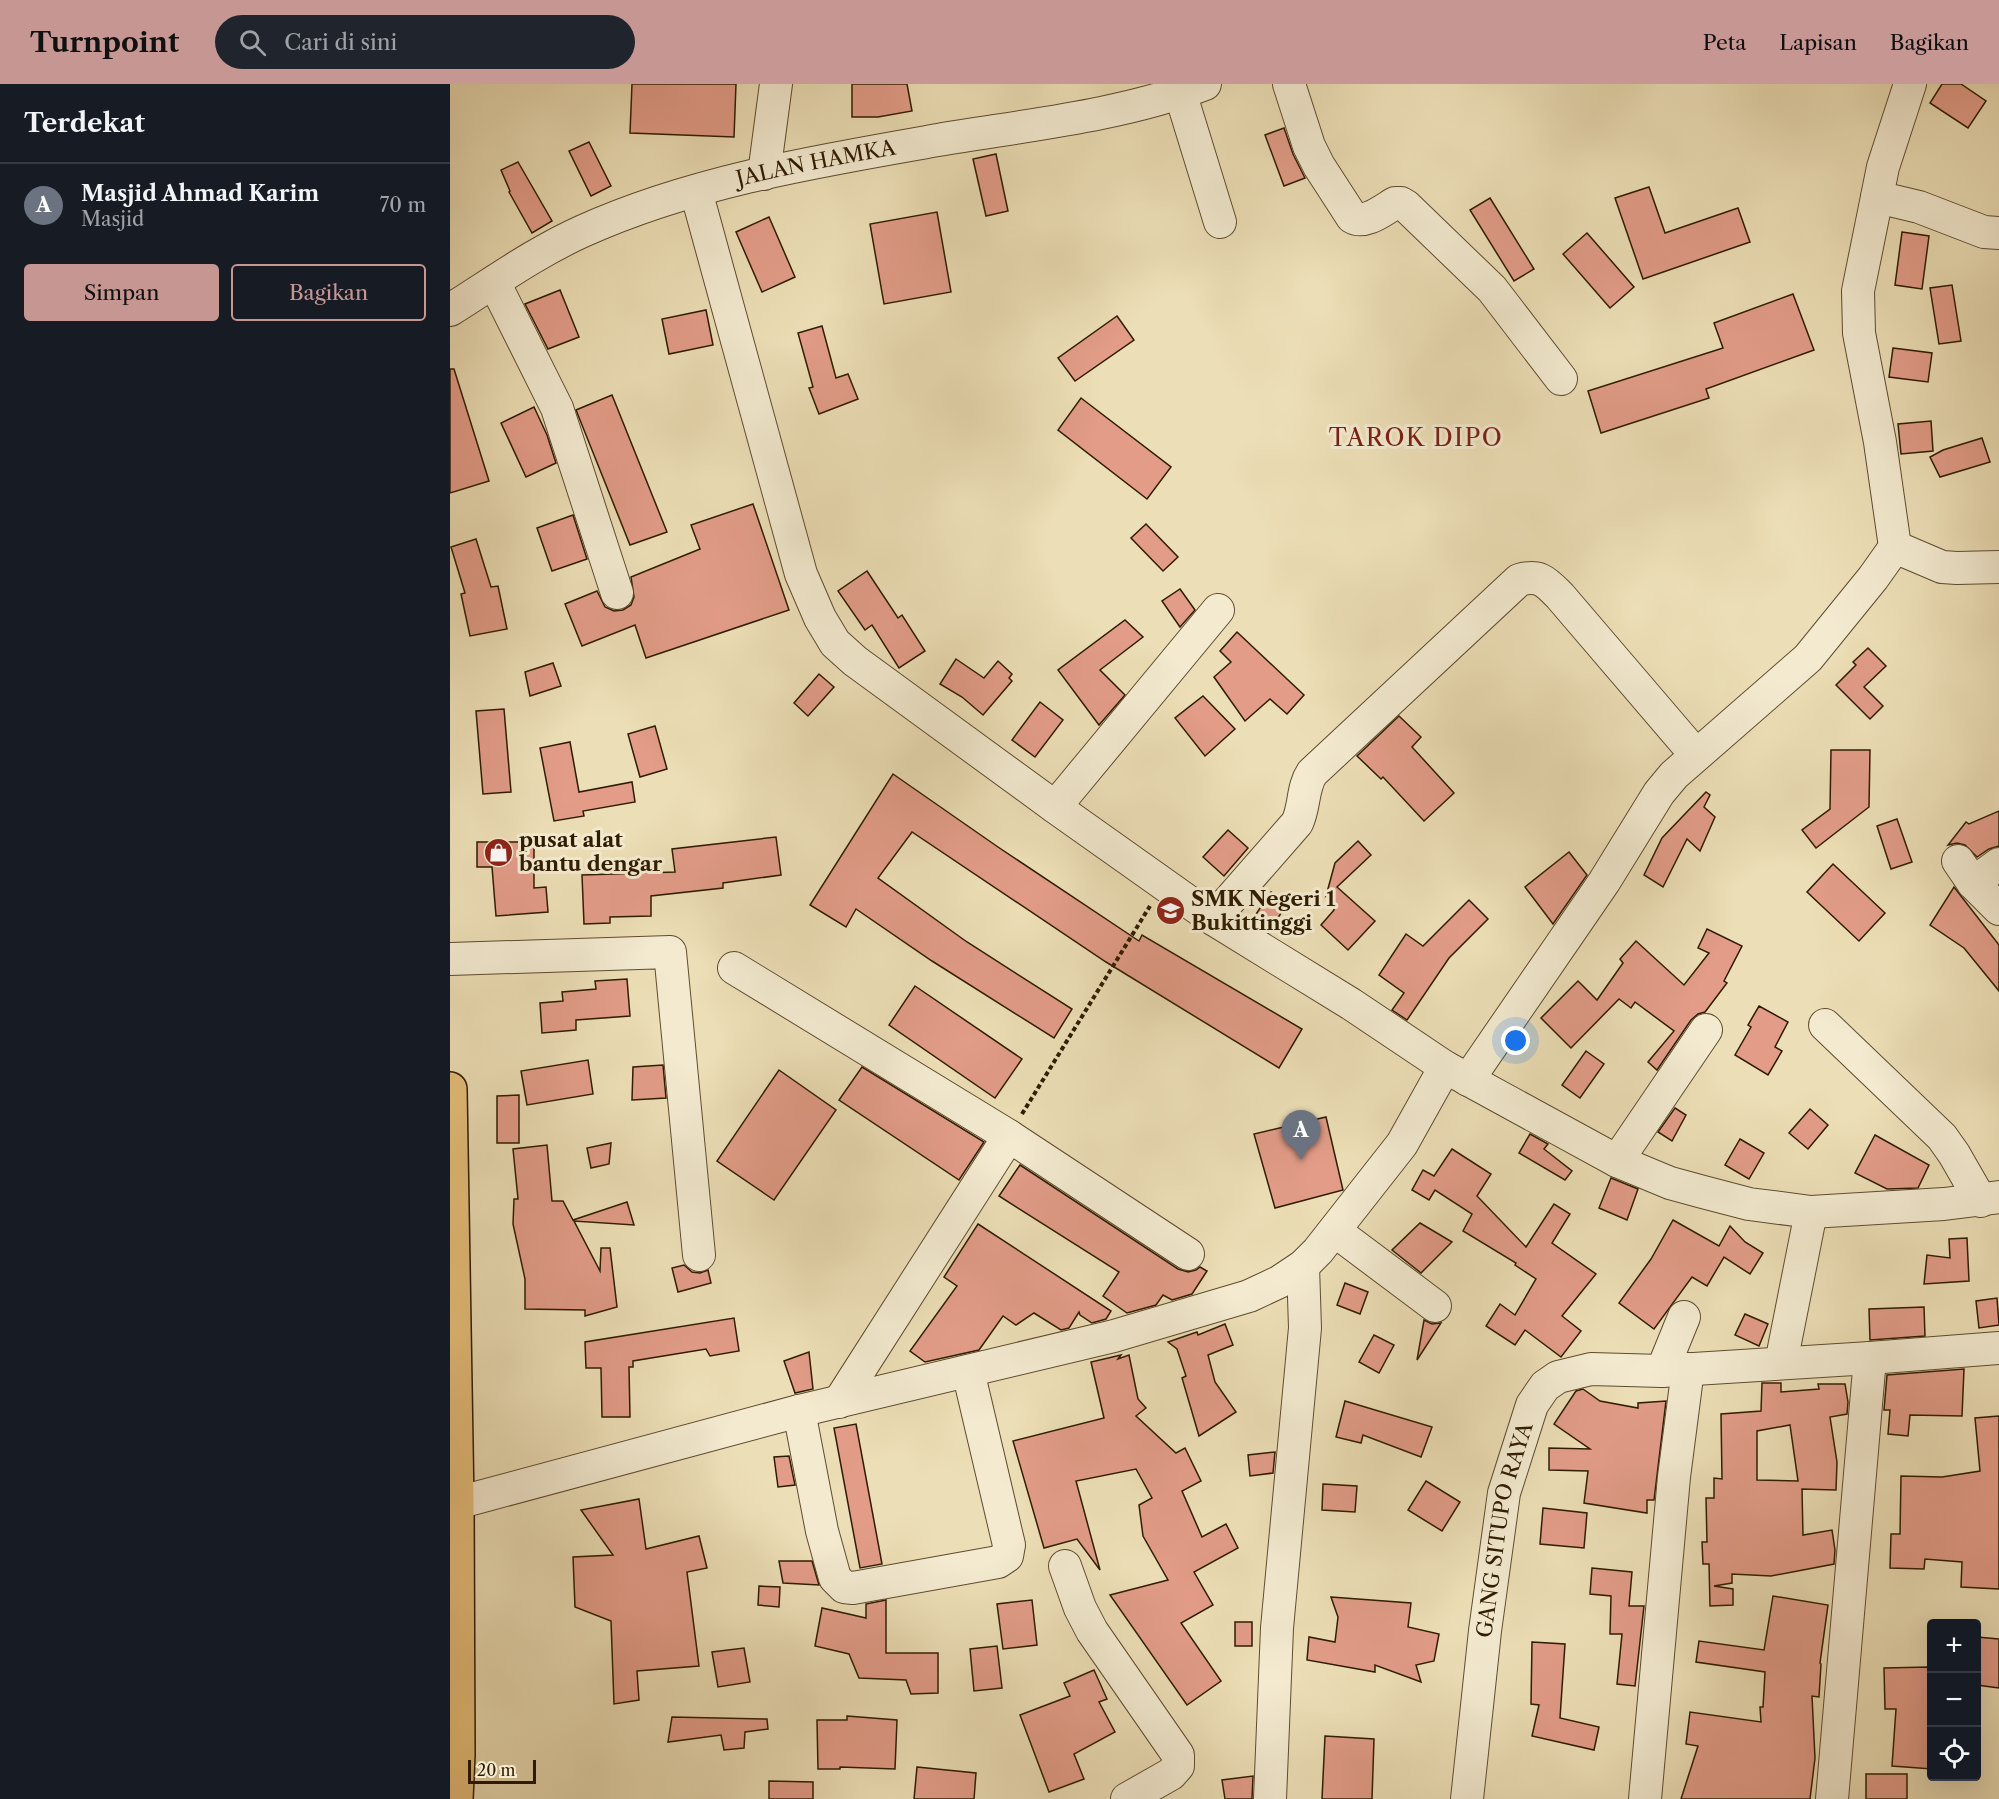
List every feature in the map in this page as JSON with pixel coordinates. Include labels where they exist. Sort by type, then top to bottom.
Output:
[{"type":"highway","points":[[450,1089],[457,1503],[458,1755],[456,1799]]},
{"type":"street","points":[[764,174],[776,84]]},
{"type":"street","points":[[1289,84],[1309,146],[1319,166],[1352,217],[1358,221],[1364,220],[1395,203],[1406,206],[1492,289],[1561,379]]},
{"type":"street","points":[[457,1503],[799,1411],[1114,1336],[1249,1296],[1279,1282],[1303,1266],[1335,1231],[1604,882],[1659,793],[1674,775],[1696,755],[1808,658],[1873,578],[1894,547],[1880,442],[1859,333],[1858,291],[1883,167],[1910,84]]},
{"type":"street","points":[[1192,88],[1221,222]]},
{"type":"street","name":"JALAN HAMKA","points":[[450,310],[540,254],[581,232],[637,209],[696,191],[764,174],[918,144],[1122,109],[1192,88]]},
{"type":"street","points":[[696,191],[801,574],[820,618],[835,643],[855,661],[1213,919],[1351,1004],[1456,1074],[1617,1161],[1670,1183],[1703,1192],[1749,1204],[1811,1212],[1990,1199]]},
{"type":"street","points":[[1877,197],[1919,207],[1984,232],[1999,233]]},
{"type":"street","points":[[494,282],[557,408],[618,593]]},
{"type":"street","points":[[1894,547],[1941,567],[1999,567]]},
{"type":"street","points":[[1213,919],[1297,823],[1304,804],[1307,781],[1312,773],[1519,580],[1531,577],[1545,581],[1696,755]]},
{"type":"street","points":[[1055,807],[1218,610]]},
{"type":"street","points":[[1999,864],[1965,872],[1999,909]]},
{"type":"street","points":[[450,959],[670,952],[699,1255]]},
{"type":"street","points":[[734,968],[1009,1136],[1188,1254]]},
{"type":"street","points":[[1825,1025],[1942,1137],[1990,1199]]},
{"type":"street","points":[[1617,1161],[1706,1030]]},
{"type":"street","points":[[840,1402],[1009,1136]]},
{"type":"street","points":[[1781,1363],[1811,1212]]},
{"type":"street","points":[[1335,1231],[1435,1306]]},
{"type":"street","points":[[1270,1799],[1278,1628],[1305,1328],[1303,1266]]},
{"type":"street","points":[[1645,1799],[1674,1477],[1675,1370],[1684,1317]]},
{"type":"street","name":"GANG SITUPO RAYA","points":[[1467,1799],[1485,1631],[1504,1493],[1532,1405],[1545,1386],[1558,1377],[1592,1369],[1675,1370],[1999,1348]]},
{"type":"street","points":[[1832,1799],[1870,1358]]},
{"type":"street","points":[[799,1411],[822,1531],[835,1578],[844,1587],[853,1588],[998,1562],[1007,1556],[1009,1545],[968,1371]]},
{"type":"street","points":[[1065,1566],[1080,1608],[1092,1631],[1178,1755],[1178,1766],[1171,1774],[1127,1799]]},
{"type":"path","points":[[1009,1136],[1164,884]]},
{"type":"building","points":[[632,84],[736,84],[734,137],[630,133]]},
{"type":"building","points":[[852,84],[907,84],[912,111],[878,117],[852,117]]},
{"type":"building","points":[[1942,84],[1961,84],[1986,101],[1968,128],[1930,103]]},
{"type":"building","points":[[1284,128],[1305,178],[1284,186],[1265,135]]},
{"type":"building","points":[[589,142],[611,186],[591,196],[569,151]]},
{"type":"building","points":[[996,154],[1008,211],[986,216],[973,159]]},
{"type":"building","points":[[518,162],[552,221],[532,233],[509,192],[501,170]]},
{"type":"building","points":[[1649,187],[1665,233],[1738,208],[1750,242],[1643,279],[1615,198]]},
{"type":"building","points":[[1490,198],[1534,269],[1514,281],[1470,210]]},
{"type":"building","points":[[937,212],[951,292],[884,304],[870,224]]},
{"type":"building","points":[[769,217],[795,277],[762,292],[736,232]]},
{"type":"building","points":[[1902,232],[1929,236],[1922,289],[1895,285]]},
{"type":"building","points":[[1587,233],[1634,287],[1610,308],[1563,254]]},
{"type":"building","points":[[1952,285],[1961,341],[1939,344],[1930,288]]},
{"type":"building","points":[[560,290],[579,337],[548,349],[525,304]]},
{"type":"building","points":[[1793,294],[1814,350],[1706,389],[1709,398],[1601,433],[1588,391],[1723,348],[1714,323]]},
{"type":"building","points":[[706,310],[713,345],[669,354],[662,319]]},
{"type":"building","points":[[1117,316],[1134,340],[1075,381],[1058,358]]},
{"type":"building","points":[[822,326],[836,378],[848,374],[858,399],[819,414],[809,388],[813,387],[798,333]]},
{"type":"building","points":[[1893,348],[1932,353],[1928,382],[1889,377]]},
{"type":"building","points":[[450,369],[454,369],[489,481],[450,493]]},
{"type":"building","points":[[612,395],[667,532],[630,545],[576,410]]},
{"type":"building","points":[[1081,398],[1171,467],[1147,499],[1058,430]]},
{"type":"building","points":[[534,407],[547,435],[556,463],[526,477],[501,423]]},
{"type":"building","points":[[1931,421],[1933,451],[1901,454],[1898,424]]},
{"type":"building","points":[[1982,438],[1990,462],[1940,477],[1930,457],[1943,450]]},
{"type":"building","points":[[753,504],[789,610],[646,658],[635,625],[582,646],[565,604],[597,591],[605,607],[614,611],[623,610],[631,605],[634,597],[631,577],[700,549],[691,525]]},
{"type":"building","points":[[573,515],[587,559],[552,571],[537,528]]},
{"type":"building","points":[[1146,524],[1178,557],[1163,571],[1131,538]]},
{"type":"building","points":[[476,539],[491,587],[498,586],[507,629],[470,636],[461,594],[465,593],[451,547]]},
{"type":"building","points":[[867,571],[898,618],[902,615],[925,651],[899,668],[872,625],[865,630],[838,591]]},
{"type":"building","points":[[1180,589],[1195,610],[1180,627],[1162,601]]},
{"type":"building","points":[[1125,620],[1143,637],[1100,670],[1125,695],[1099,725],[1058,670]]},
{"type":"building","points":[[1237,632],[1304,695],[1287,714],[1270,699],[1245,721],[1214,677],[1231,662],[1220,651]]},
{"type":"building","points":[[1868,648],[1886,666],[1864,687],[1883,706],[1870,719],[1836,685],[1856,665],[1853,662]]},
{"type":"building","points":[[956,659],[984,678],[998,661],[1012,674],[1009,678],[1012,681],[983,715],[962,697],[940,684]]},
{"type":"building","points":[[553,663],[561,686],[530,696],[525,672]]},
{"type":"building","points":[[819,674],[834,687],[808,716],[794,703]]},
{"type":"building","points":[[1203,696],[1235,729],[1205,756],[1175,718]]},
{"type":"building","points":[[1040,702],[1063,720],[1035,757],[1012,740]]},
{"type":"building","points":[[504,709],[511,792],[483,794],[476,711]]},
{"type":"building","points":[[1399,716],[1421,737],[1412,747],[1454,793],[1424,821],[1383,777],[1381,779],[1357,756]]},
{"type":"building","points":[[655,726],[667,769],[640,777],[628,734]]},
{"type":"building","points":[[570,742],[579,792],[632,782],[635,802],[583,811],[584,816],[554,821],[540,748]]},
{"type":"building","points":[[1831,750],[1870,750],[1869,807],[1816,848],[1802,830],[1830,809]]},
{"type":"building","points":[[893,774],[1139,941],[1142,935],[1302,1029],[1279,1068],[1106,962],[912,832],[878,878],[967,942],[1072,1009],[1054,1038],[932,961],[856,909],[846,927],[810,905]]},
{"type":"building","points":[[1706,792],[1710,795],[1704,807],[1715,817],[1700,851],[1687,839],[1663,887],[1644,875],[1662,838]]},
{"type":"building","points":[[1999,811],[1999,846],[1977,857],[1965,845],[1957,843],[1948,845],[1966,822],[1969,824]]},
{"type":"building","points":[[1897,819],[1912,862],[1891,869],[1877,826]]},
{"type":"building","points":[[1228,830],[1248,848],[1224,876],[1203,857]]},
{"type":"building","points":[[776,837],[781,875],[723,883],[723,888],[651,896],[651,916],[610,917],[610,923],[584,924],[582,875],[675,872],[672,849]]},
{"type":"building","points":[[1358,841],[1371,855],[1337,887],[1375,921],[1348,950],[1321,925],[1334,910],[1331,892],[1326,896],[1335,863]]},
{"type":"building","points":[[477,842],[534,842],[534,888],[546,887],[548,912],[496,916],[492,867],[477,867]]},
{"type":"building","points":[[1569,852],[1587,875],[1553,924],[1525,887]]},
{"type":"building","points":[[1833,864],[1885,913],[1859,941],[1807,892]]},
{"type":"building","points":[[1954,887],[1999,945],[1999,991],[1964,948],[1930,925]]},
{"type":"building","points":[[1271,892],[1288,903],[1271,928],[1254,917]]},
{"type":"building","points":[[1469,900],[1488,919],[1449,958],[1407,1020],[1392,1010],[1404,993],[1379,975],[1406,934],[1423,946]]},
{"type":"building","points":[[1707,929],[1742,946],[1724,981],[1727,983],[1705,1012],[1691,1020],[1657,1070],[1648,1062],[1674,1031],[1635,1002],[1631,1008],[1619,999],[1571,1048],[1541,1018],[1578,981],[1597,1000],[1623,963],[1620,959],[1636,941],[1684,985],[1709,953],[1698,948]]},
{"type":"building","points":[[627,979],[630,1016],[576,1020],[576,1030],[542,1033],[540,1003],[563,1001],[562,992],[596,989],[595,981]]},
{"type":"building","points":[[915,986],[1022,1059],[995,1098],[889,1025]]},
{"type":"building","points":[[1759,1006],[1788,1022],[1775,1047],[1782,1051],[1768,1075],[1735,1055],[1751,1027],[1748,1025]]},
{"type":"building","points":[[1586,1051],[1604,1064],[1580,1098],[1562,1085]]},
{"type":"building","points":[[588,1060],[593,1094],[527,1105],[521,1071]]},
{"type":"building","points":[[663,1065],[666,1098],[632,1100],[633,1067]]},
{"type":"building","points":[[862,1067],[984,1142],[959,1180],[839,1100]]},
{"type":"building","points":[[779,1070],[836,1110],[774,1200],[717,1161]]},
{"type":"building","points":[[519,1095],[519,1143],[497,1143],[497,1096]]},
{"type":"building","points":[[1675,1108],[1686,1115],[1672,1141],[1658,1132]]},
{"type":"building","points":[[1810,1109],[1828,1125],[1808,1149],[1789,1133]]},
{"type":"building","points":[[1326,1117],[1343,1190],[1275,1208],[1254,1134]]},
{"type":"building","points":[[1530,1134],[1548,1144],[1544,1149],[1572,1171],[1565,1180],[1519,1153]]},
{"type":"building","points":[[1875,1135],[1929,1165],[1918,1188],[1887,1189],[1855,1173]]},
{"type":"building","points":[[1740,1139],[1764,1153],[1749,1179],[1725,1165]]},
{"type":"building","points":[[611,1143],[609,1164],[591,1168],[587,1148]]},
{"type":"building","points":[[547,1145],[552,1201],[563,1201],[573,1220],[627,1202],[634,1225],[574,1221],[600,1271],[601,1248],[610,1248],[617,1307],[585,1316],[585,1310],[525,1309],[525,1279],[513,1224],[514,1199],[518,1199],[513,1149]]},
{"type":"building","points":[[1452,1149],[1491,1174],[1477,1196],[1526,1247],[1554,1204],[1570,1214],[1552,1243],[1596,1274],[1562,1316],[1581,1331],[1561,1357],[1525,1330],[1515,1345],[1486,1326],[1500,1304],[1515,1315],[1536,1279],[1515,1265],[1516,1263],[1463,1231],[1472,1214],[1435,1190],[1429,1200],[1412,1190],[1423,1170],[1434,1176]]},
{"type":"building","points":[[1020,1165],[1178,1269],[1188,1272],[1200,1267],[1207,1271],[1192,1294],[1172,1300],[1163,1295],[1156,1305],[1127,1313],[1103,1296],[1119,1272],[999,1196]]},
{"type":"building","points":[[1611,1178],[1638,1189],[1627,1220],[1599,1208]]},
{"type":"building","points":[[1673,1220],[1719,1246],[1730,1226],[1745,1242],[1763,1253],[1750,1274],[1724,1257],[1707,1286],[1692,1277],[1654,1329],[1619,1303],[1651,1259]]},
{"type":"building","points":[[1420,1223],[1452,1242],[1421,1273],[1392,1250]]},
{"type":"building","points":[[978,1224],[1111,1311],[1106,1319],[1092,1323],[1079,1312],[1069,1328],[1061,1330],[1034,1313],[1016,1325],[1003,1316],[979,1350],[925,1362],[910,1351],[957,1286],[944,1277]]},
{"type":"building","points":[[1967,1238],[1969,1281],[1924,1284],[1927,1255],[1950,1258],[1949,1239]]},
{"type":"building","points":[[684,1265],[692,1272],[700,1273],[708,1270],[711,1283],[678,1292],[672,1268]]},
{"type":"building","points":[[1345,1283],[1368,1292],[1360,1314],[1337,1305]]},
{"type":"building","points":[[1997,1298],[1999,1325],[1979,1328],[1976,1301]]},
{"type":"building","points":[[1924,1307],[1925,1336],[1870,1340],[1869,1309]]},
{"type":"building","points":[[1745,1314],[1768,1324],[1759,1346],[1735,1335]]},
{"type":"building","points":[[734,1318],[739,1351],[710,1356],[706,1349],[633,1361],[633,1367],[629,1367],[630,1417],[602,1417],[601,1368],[586,1368],[585,1342]]},
{"type":"building","points":[[1424,1320],[1432,1324],[1441,1323],[1417,1360]]},
{"type":"building","points":[[1225,1324],[1233,1345],[1208,1355],[1215,1382],[1236,1412],[1199,1436],[1182,1378],[1186,1376],[1177,1349],[1168,1342],[1197,1332],[1198,1335]]},
{"type":"building","points":[[1374,1335],[1394,1345],[1379,1373],[1359,1362]]},
{"type":"building","points":[[809,1352],[813,1389],[795,1393],[784,1361]]},
{"type":"building","points":[[1121,1355],[1118,1359],[1129,1355],[1138,1399],[1146,1408],[1136,1416],[1176,1453],[1185,1448],[1201,1481],[1182,1491],[1202,1537],[1226,1524],[1238,1548],[1194,1572],[1213,1605],[1181,1623],[1221,1681],[1187,1705],[1110,1595],[1168,1580],[1143,1536],[1139,1505],[1152,1498],[1136,1469],[1076,1481],[1100,1570],[1077,1539],[1044,1548],[1013,1441],[1104,1418],[1091,1362]]},
{"type":"building","points":[[1964,1369],[1962,1416],[1910,1415],[1908,1436],[1888,1434],[1890,1410],[1884,1410],[1887,1375]]},
{"type":"building","points":[[1762,1383],[1781,1383],[1781,1392],[1819,1389],[1818,1384],[1845,1384],[1847,1414],[1830,1417],[1837,1462],[1836,1490],[1802,1489],[1803,1535],[1832,1530],[1835,1550],[1834,1564],[1771,1576],[1732,1574],[1732,1583],[1714,1586],[1733,1589],[1733,1605],[1710,1606],[1709,1564],[1703,1564],[1702,1542],[1707,1542],[1706,1498],[1714,1498],[1714,1478],[1722,1479],[1721,1414],[1761,1411]],"holes":[[[1790,1425],[1798,1481],[1757,1480],[1757,1431]]]},
{"type":"building","points":[[1583,1389],[1600,1401],[1638,1408],[1638,1403],[1666,1401],[1654,1500],[1647,1500],[1647,1513],[1584,1503],[1588,1471],[1549,1470],[1549,1448],[1590,1449],[1554,1424],[1576,1391]]},
{"type":"building","points":[[1345,1401],[1432,1427],[1421,1457],[1363,1435],[1361,1443],[1336,1437]]},
{"type":"building","points":[[1999,1416],[1999,1589],[1961,1587],[1962,1562],[1925,1559],[1924,1569],[1890,1568],[1891,1534],[1900,1534],[1901,1476],[1942,1477],[1980,1471],[1975,1418]]},
{"type":"building","points":[[856,1424],[882,1564],[860,1568],[834,1428]]},
{"type":"building","points":[[1275,1452],[1273,1473],[1250,1476],[1248,1455]]},
{"type":"building","points":[[789,1456],[795,1485],[778,1487],[774,1457]]},
{"type":"building","points":[[1426,1481],[1460,1502],[1442,1531],[1408,1510]]},
{"type":"building","points":[[1323,1484],[1357,1486],[1355,1512],[1322,1510]]},
{"type":"building","points":[[639,1499],[646,1549],[699,1536],[707,1568],[687,1572],[699,1666],[637,1671],[639,1700],[614,1704],[611,1621],[575,1607],[573,1557],[613,1555],[581,1510]]},
{"type":"building","points":[[1543,1508],[1587,1513],[1584,1548],[1540,1544]]},
{"type":"building","points":[[779,1561],[812,1561],[819,1585],[783,1583]]},
{"type":"building","points":[[1592,1568],[1632,1572],[1629,1606],[1644,1606],[1635,1686],[1617,1684],[1622,1634],[1610,1634],[1611,1596],[1590,1594]]},
{"type":"building","points":[[759,1586],[780,1587],[779,1607],[758,1605]]},
{"type":"building","points":[[1773,1596],[1828,1605],[1820,1663],[1819,1697],[1812,1696],[1815,1758],[1810,1799],[1681,1799],[1698,1746],[1686,1744],[1690,1712],[1761,1722],[1760,1707],[1763,1707],[1765,1672],[1696,1662],[1699,1641],[1764,1650]]},
{"type":"building","points":[[1331,1597],[1411,1603],[1408,1627],[1439,1634],[1434,1661],[1416,1665],[1421,1682],[1375,1665],[1375,1672],[1307,1660],[1309,1637],[1335,1642],[1338,1617]]},
{"type":"building","points":[[886,1600],[886,1653],[938,1653],[938,1693],[911,1694],[906,1680],[859,1678],[849,1654],[815,1646],[822,1608],[866,1618],[866,1604]]},
{"type":"building","points":[[1032,1600],[1037,1645],[1003,1649],[997,1604]]},
{"type":"building","points":[[1235,1622],[1252,1622],[1252,1646],[1235,1646]]},
{"type":"building","points":[[1981,1637],[1999,1639],[1999,1688],[1981,1686]]},
{"type":"building","points":[[1532,1642],[1565,1644],[1560,1718],[1599,1727],[1594,1750],[1532,1736],[1539,1705],[1531,1704]]},
{"type":"building","points":[[997,1646],[1002,1688],[974,1691],[970,1649]]},
{"type":"building","points":[[744,1648],[750,1682],[718,1687],[712,1652]]},
{"type":"building","points":[[1927,1667],[1927,1769],[1892,1766],[1896,1709],[1885,1709],[1884,1668]]},
{"type":"building","points":[[1094,1670],[1107,1699],[1099,1702],[1115,1732],[1074,1754],[1084,1779],[1049,1792],[1020,1715],[1070,1696],[1064,1683]]},
{"type":"building","points":[[847,1716],[897,1720],[895,1769],[840,1767],[840,1769],[818,1769],[817,1720],[847,1720]]},
{"type":"building","points":[[672,1717],[767,1719],[768,1729],[745,1732],[744,1748],[724,1750],[721,1735],[668,1742]]},
{"type":"building","points":[[1325,1736],[1374,1739],[1372,1799],[1322,1799]]},
{"type":"building","points":[[917,1767],[976,1773],[974,1799],[914,1799]]},
{"type":"building","points":[[1866,1774],[1907,1774],[1907,1799],[1866,1799]]},
{"type":"building","points":[[1253,1776],[1252,1799],[1225,1799],[1222,1780]]},
{"type":"building","points":[[769,1781],[813,1782],[813,1799],[769,1799]]},
{"type":"place","name":"pusat alat bantu dengar","points":[[498,852]]},
{"type":"place","name":"SMK Negeri 1 Bukittinggi","points":[[1170,911]]},
{"type":"place","name":"Masjid Ahmad Karim","points":[[1301,1160]]},
{"type":"district","name":"TAROK DIPO","points":[[1416,438]]}]
